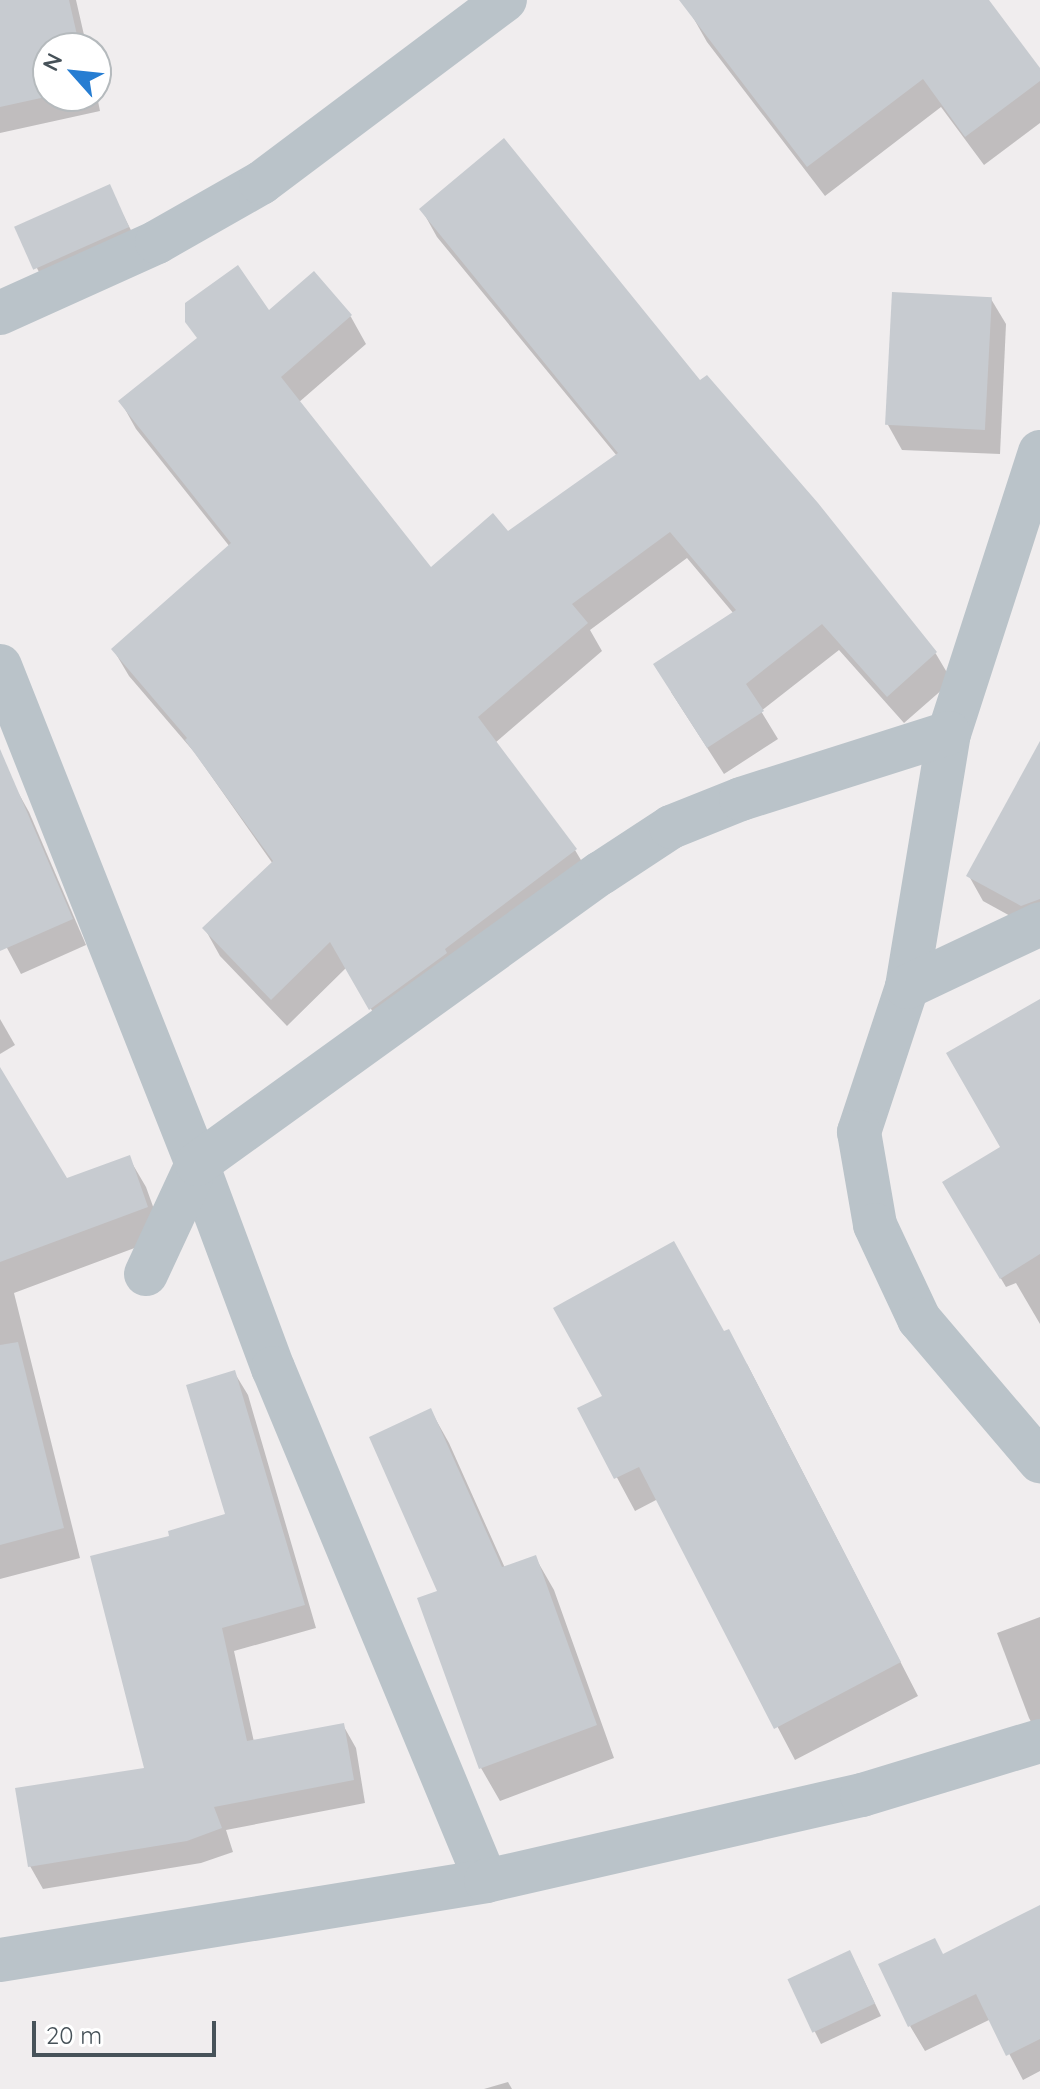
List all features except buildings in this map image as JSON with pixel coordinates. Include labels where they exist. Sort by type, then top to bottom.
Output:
[{"type":"street","points":[[0,313],[157,242],[261,183],[505,0]]},
{"type":"street","points":[[1040,452],[949,733],[907,987],[859,1132],[875,1225],[919,1319],[1040,1461]]},
{"type":"street","points":[[0,666],[197,1164],[273,1368],[486,1881]]},
{"type":"street","points":[[146,1274],[197,1164],[601,873],[671,827],[741,799],[949,733]]},
{"type":"street","points":[[907,987],[1040,924]]},
{"type":"street","points":[[0,1960],[486,1881],[862,1795],[1040,1741]]}]
